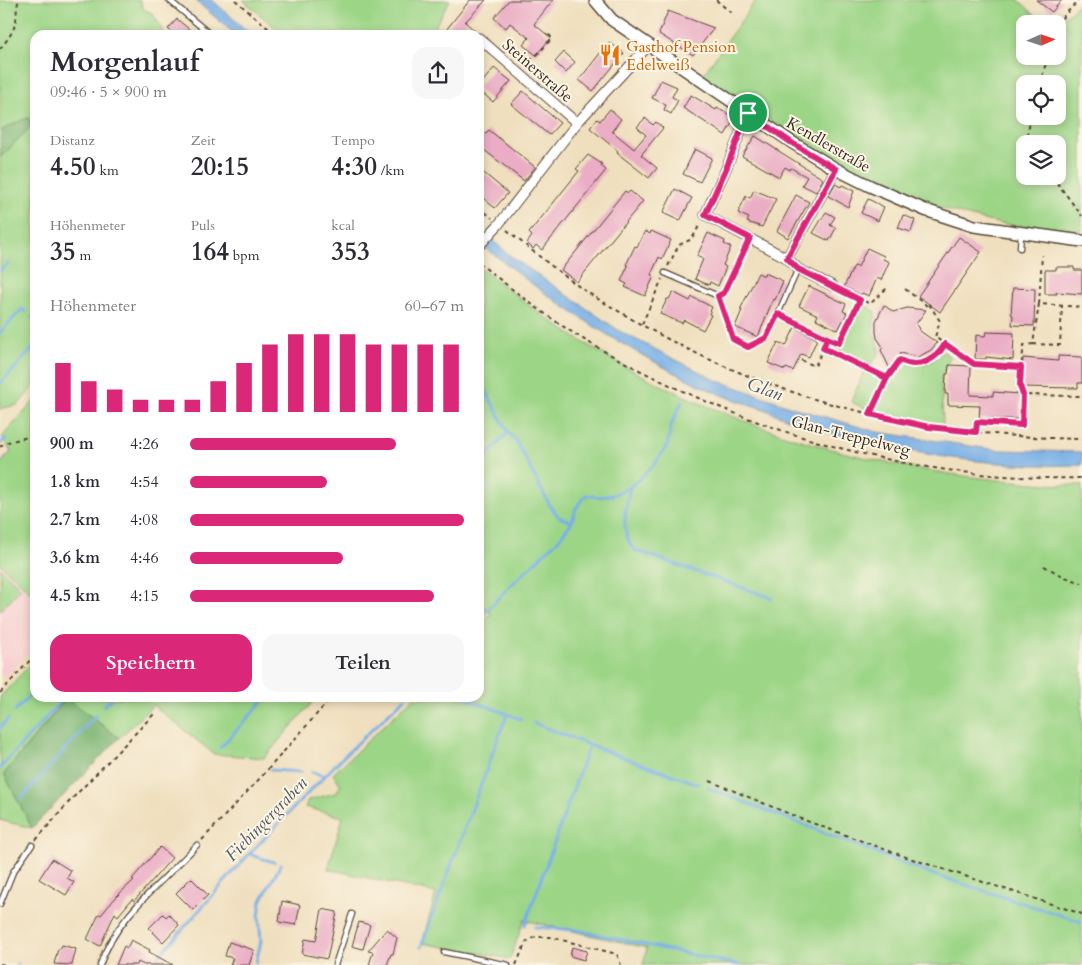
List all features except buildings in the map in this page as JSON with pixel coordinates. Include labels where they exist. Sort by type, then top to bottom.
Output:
[{"type":"street","name":"Kendlerstraße","points":[[595,0],[612,20],[792,143],[836,169],[870,186],[926,210],[974,226],[1082,241]]},
{"type":"street","name":"Steinerstraße","points":[[484,42],[577,123]]},
{"type":"street","name":"Steinerstraße","points":[[484,240],[577,123],[648,44]]},
{"type":"street","points":[[748,113],[705,215],[787,258],[798,269],[833,286]]},
{"type":"street","points":[[787,258],[836,169]]},
{"type":"lane","points":[[170,0],[205,30]]},
{"type":"lane","points":[[1020,248],[1021,233]]},
{"type":"lane","points":[[718,296],[724,293],[750,238]]},
{"type":"lane","points":[[665,273],[718,296],[733,339],[748,347],[766,338],[798,269]]},
{"type":"lane","points":[[778,314],[839,343]]},
{"type":"lane","points":[[0,904],[13,872],[32,845]]},
{"type":"lane","points":[[100,965],[104,953],[122,924],[197,846]]},
{"type":"lane","points":[[335,965],[352,914]]},
{"type":"lane","points":[[444,952],[508,965]]},
{"type":"path","points":[[0,49],[12,35],[19,0]]},
{"type":"path","points":[[235,0],[270,30]]},
{"type":"path","points":[[716,0],[734,15]]},
{"type":"path","points":[[1065,15],[1079,0]]},
{"type":"path","points":[[518,66],[537,55],[546,46],[552,38],[546,32]]},
{"type":"path","points":[[1059,185],[1082,216]]},
{"type":"path","points":[[484,213],[496,227],[583,290],[657,334],[774,387],[870,414],[929,427],[1048,438],[1082,439]]},
{"type":"path","points":[[1033,344],[1039,304],[1042,255]]},
{"type":"path","name":"Glan-Treppelweg","points":[[484,267],[533,305],[600,350],[674,388],[758,423],[835,447],[931,467],[996,475],[1082,478]]},
{"type":"path","points":[[833,286],[870,304],[888,287]]},
{"type":"path","points":[[905,289],[932,309]]},
{"type":"path","points":[[839,343],[860,300]]},
{"type":"path","points":[[929,304],[940,321],[935,337],[974,364],[1021,367]]},
{"type":"path","points":[[1039,304],[1082,307]]},
{"type":"path","points":[[976,432],[977,422],[1022,425],[1023,395],[1020,386],[1024,345],[1060,345],[1062,305]]},
{"type":"path","points":[[801,360],[815,366],[827,338]]},
{"type":"path","points":[[900,360],[909,363],[926,362],[936,356],[945,344]]},
{"type":"path","points":[[823,348],[887,378]]},
{"type":"path","points":[[870,414],[887,378],[902,356]]},
{"type":"path","points":[[1023,395],[1080,396],[1082,394]]},
{"type":"path","points":[[0,447],[4,442],[30,436]]},
{"type":"path","points":[[1044,566],[1082,583]]},
{"type":"path","points":[[0,693],[30,660]]},
{"type":"path","points":[[197,846],[327,702]]},
{"type":"path","points":[[32,845],[69,802],[154,714]]},
{"type":"path","points":[[710,781],[804,820],[1082,914]]},
{"type":"path","points":[[516,965],[526,942],[535,937],[550,937],[617,954],[621,965]]},
{"type":"path","points":[[0,964],[5,965]]},
{"type":"shaded area","points":[[13,446],[30,462],[30,651],[6,678],[0,673],[0,460]]},
{"type":"green space","points":[[0,0],[140,0],[143,9],[153,14],[162,30],[30,30],[30,127],[29,118],[0,131]]},
{"type":"green space","points":[[243,0],[450,0],[433,30],[278,30]]},
{"type":"green space","points":[[756,0],[1019,0],[1035,15],[1016,15],[1016,65],[1066,65],[1066,16],[1082,1],[1082,231],[999,223],[950,211],[876,180],[839,161],[702,76]]},
{"type":"green space","points":[[29,118],[30,127],[0,158],[0,131]]},
{"type":"green space","points":[[30,127],[30,391],[18,405],[0,410],[0,158]]},
{"type":"green space","points":[[484,271],[545,317],[586,344],[634,371],[733,417],[838,451],[891,464],[999,480],[1082,485],[1082,965],[643,965],[647,948],[524,920],[510,959],[422,943],[436,893],[328,869],[343,817],[305,807],[308,800],[336,793],[341,785],[333,774],[409,702],[484,702],[484,621],[491,613],[484,608]]},
{"type":"green space","points":[[862,303],[876,312],[874,329],[880,352],[869,367],[838,354]]},
{"type":"green space","points":[[943,351],[950,357],[941,377],[943,426],[874,412],[891,376],[900,362],[924,364],[934,360]]},
{"type":"green space","points":[[864,372],[882,380],[869,410],[851,402]]},
{"type":"green space","points":[[30,406],[30,591],[0,564],[0,464],[11,452],[2,437]]},
{"type":"green space","points":[[0,568],[21,588],[0,611]]},
{"type":"green space","points":[[30,664],[30,702],[63,702],[4,774],[32,828],[0,820],[0,697]]},
{"type":"green space","points":[[64,702],[72,702],[119,738],[32,828],[4,774]]},
{"type":"green space","points":[[71,702],[313,702],[264,758],[214,754],[153,705],[119,738]]},
{"type":"water","points":[[195,0],[212,0],[246,30],[230,30]]},
{"type":"water","points":[[484,233],[513,258],[621,332],[716,380],[795,408],[877,432],[997,450],[1082,452],[1082,465],[1014,464],[946,457],[879,445],[813,428],[723,396],[649,359],[590,324],[484,246]]},
{"type":"waterway","points":[[0,271],[8,263]]},
{"type":"waterway","points":[[0,333],[22,309],[26,312]]},
{"type":"waterway","points":[[0,384],[30,351]]},
{"type":"waterway","points":[[484,387],[508,432],[516,441],[550,506],[559,517],[572,522]]},
{"type":"waterway","name":"Fiebingergraben","points":[[484,614],[558,540],[572,522],[576,508],[586,495],[599,497],[613,495],[630,487],[654,465],[667,446],[672,423],[682,402]]},
{"type":"waterway","points":[[484,459],[508,432]]},
{"type":"waterway","points":[[0,444],[6,438]]},
{"type":"waterway","points":[[630,487],[625,528],[629,543],[634,550],[772,598]]},
{"type":"waterway","points":[[15,711],[30,695]]},
{"type":"waterway","points":[[0,768],[60,702]]},
{"type":"waterway","points":[[104,706],[108,702]]},
{"type":"waterway","points":[[220,748],[262,702]]},
{"type":"waterway","name":"Fiebingergraben","points":[[151,965],[250,853],[342,758],[401,702]]},
{"type":"waterway","points":[[476,702],[521,719]]},
{"type":"waterway","points":[[421,947],[507,714]]},
{"type":"waterway","points":[[21,799],[96,715]]},
{"type":"waterway","points":[[0,728],[8,719]]},
{"type":"waterway","points":[[534,723],[698,784]]},
{"type":"waterway","points":[[525,925],[589,745]]},
{"type":"waterway","points":[[271,770],[301,772]]},
{"type":"waterway","points":[[312,772],[325,776]]},
{"type":"waterway","points":[[708,788],[928,873],[1082,922]]},
{"type":"waterway","points":[[250,853],[274,862]]},
{"type":"waterway","points":[[256,962],[261,941],[259,916],[261,901],[281,864]]},
{"type":"waterway","points":[[535,927],[577,930],[739,965]]},
{"type":"place","name":"Gasthof Pension Edelweiß","points":[[610,55]]},
{"type":"route","points":[[748,113],[705,215],[750,238],[724,293],[718,296],[733,339],[748,347],[766,338],[778,314],[827,338],[823,348],[887,378],[870,414],[929,427],[976,432],[977,422],[1022,425],[1023,395],[1020,386],[1021,367],[974,364],[945,344],[936,356],[926,362],[915,364],[900,360],[887,378],[823,348],[827,338],[839,343],[860,300],[798,269],[787,258],[836,169],[792,143],[748,113]]},
{"type":"water label","name":"Glan","points":[[765,389]]}]
